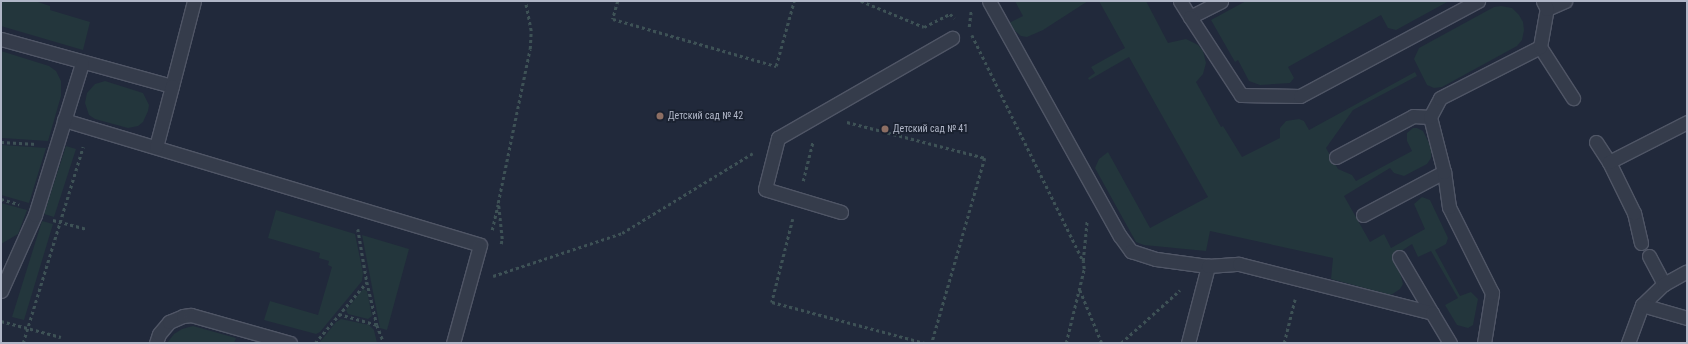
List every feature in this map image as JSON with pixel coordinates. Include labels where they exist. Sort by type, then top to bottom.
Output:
[{"type":"lane","points":[[156,147],[194,1]]},
{"type":"lane","points":[[989,1],[1120,236],[1131,250],[1156,258],[1208,266],[1239,264],[1432,313]]},
{"type":"lane","points":[[1180,1],[1241,95],[1300,96],[1478,1]]},
{"type":"lane","points":[[1190,17],[1221,1]]},
{"type":"lane","points":[[1565,1],[1545,5],[1540,47],[1573,98]]},
{"type":"lane","points":[[841,212],[766,189],[778,138],[952,38]]},
{"type":"lane","points":[[1,39],[82,63],[172,86]]},
{"type":"lane","points":[[1484,343],[1492,293],[1449,207],[1444,172],[1430,117],[1440,98],[1540,47]]},
{"type":"lane","points":[[1,292],[35,215],[82,63]]},
{"type":"lane","points":[[1336,157],[1414,116],[1430,117]]},
{"type":"lane","points":[[64,120],[480,245],[453,343]]},
{"type":"lane","points":[[1609,162],[1687,122]]},
{"type":"lane","points":[[1596,142],[1609,162],[1634,213],[1641,243]]},
{"type":"lane","points":[[1363,215],[1444,172]]},
{"type":"lane","points":[[1649,256],[1664,284]]},
{"type":"lane","points":[[1400,257],[1450,343]]},
{"type":"lane","points":[[1188,343],[1208,266]]},
{"type":"lane","points":[[1628,343],[1642,305],[1664,284],[1687,271]]},
{"type":"lane","points":[[1642,305],[1687,318]]},
{"type":"lane","points":[[156,343],[159,334],[169,322],[183,316],[191,315],[290,343]]},
{"type":"path","points":[[480,245],[490,239],[530,49],[531,31],[525,1]]},
{"type":"path","points":[[618,1],[613,19],[776,66],[794,1]]},
{"type":"path","points":[[861,1],[924,27],[942,18]]},
{"type":"path","points":[[971,8],[969,28],[1083,261]]},
{"type":"path","points":[[925,343],[772,302],[820,115],[985,158],[932,343]]},
{"type":"path","points":[[23,343],[89,127]]},
{"type":"path","points":[[493,276],[622,233],[778,138]]},
{"type":"path","points":[[1,142],[56,145]]},
{"type":"path","points":[[1066,343],[1084,269],[1083,261],[1091,183]]},
{"type":"path","points":[[498,203],[502,239],[500,247]]},
{"type":"path","points":[[363,209],[358,226],[367,282],[377,325],[384,343]]},
{"type":"path","points":[[35,215],[87,228]]},
{"type":"path","points":[[1121,343],[1208,266]]},
{"type":"path","points":[[491,283],[495,268]]},
{"type":"path","points":[[1284,343],[1301,279]]},
{"type":"path","points":[[315,343],[367,282]]},
{"type":"path","points":[[1080,289],[1102,343]]},
{"type":"path","points":[[339,314],[377,325]]},
{"type":"path","points":[[1,321],[61,337]]},
{"type":"shaded area","points":[[1,1],[35,1],[50,6],[50,10],[90,22],[83,50],[1,26]]},
{"type":"shaded area","points":[[1015,1],[1088,1],[1043,30],[1027,37],[1021,36],[1007,24],[1023,16]]},
{"type":"shaded area","points":[[1099,1],[1146,1],[1168,43],[1186,39],[1198,45],[1203,51],[1206,63],[1203,74],[1196,82],[1221,127],[1223,126],[1242,157],[1280,138],[1280,128],[1286,121],[1299,119],[1304,121],[1309,130],[1415,72],[1417,76],[1353,110],[1326,148],[1338,169],[1352,175],[1356,181],[1412,151],[1407,141],[1407,133],[1413,128],[1423,131],[1432,149],[1431,158],[1427,164],[1404,176],[1394,173],[1390,168],[1344,196],[1370,242],[1384,234],[1391,248],[1425,229],[1414,204],[1422,197],[1430,200],[1448,238],[1446,244],[1435,250],[1460,296],[1471,292],[1478,299],[1473,325],[1468,328],[1457,325],[1445,305],[1458,298],[1431,251],[1418,257],[1412,244],[1392,257],[1403,284],[1400,289],[1391,295],[1331,279],[1333,258],[1210,231],[1206,251],[1144,245],[1136,242],[1095,168],[1099,159],[1108,152],[1150,228],[1208,197],[1129,57],[1089,80],[1088,78],[1095,73],[1091,67],[1125,48]]},
{"type":"shaded area","points":[[1246,1],[1449,1],[1396,30],[1388,28],[1381,15],[1288,67],[1294,78],[1290,83],[1260,85],[1249,81],[1238,60],[1235,62],[1211,20]]},
{"type":"shaded area","points":[[1501,6],[1512,8],[1523,22],[1524,30],[1522,40],[1517,46],[1442,87],[1434,88],[1427,85],[1414,59],[1419,48],[1494,7]]},
{"type":"shaded area","points":[[1,51],[49,66],[56,71],[61,81],[61,96],[48,141],[2,138],[2,145],[46,148],[29,203],[1,195]]},
{"type":"shaded area","points":[[105,81],[143,93],[149,105],[143,122],[138,126],[128,128],[95,119],[89,115],[85,103],[87,93],[95,84]]},
{"type":"shaded area","points":[[66,146],[76,149],[54,217],[44,214]]},
{"type":"shaded area","points":[[1,203],[27,210],[18,234],[1,244]]},
{"type":"shaded area","points":[[276,210],[355,234],[363,273],[362,281],[320,332],[316,334],[264,320],[270,301],[318,315],[332,267],[328,265],[329,261],[319,258],[320,253],[268,238]]},
{"type":"shaded area","points":[[42,221],[53,224],[24,320],[12,317]]},
{"type":"shaded area","points":[[362,235],[409,249],[387,330],[380,328]]},
{"type":"shaded area","points":[[363,289],[367,291],[372,316],[368,319],[348,314],[346,310]]},
{"type":"shaded area","points":[[341,319],[369,325],[374,330],[377,343],[320,342],[336,322]]},
{"type":"shaded area","points":[[193,326],[236,338],[234,343],[167,343],[174,334],[182,329]]},
{"type":"place","name":"Детский сад № 42","points":[[660,116]]},
{"type":"place","name":"Детский сад № 41","points":[[885,129]]}]
